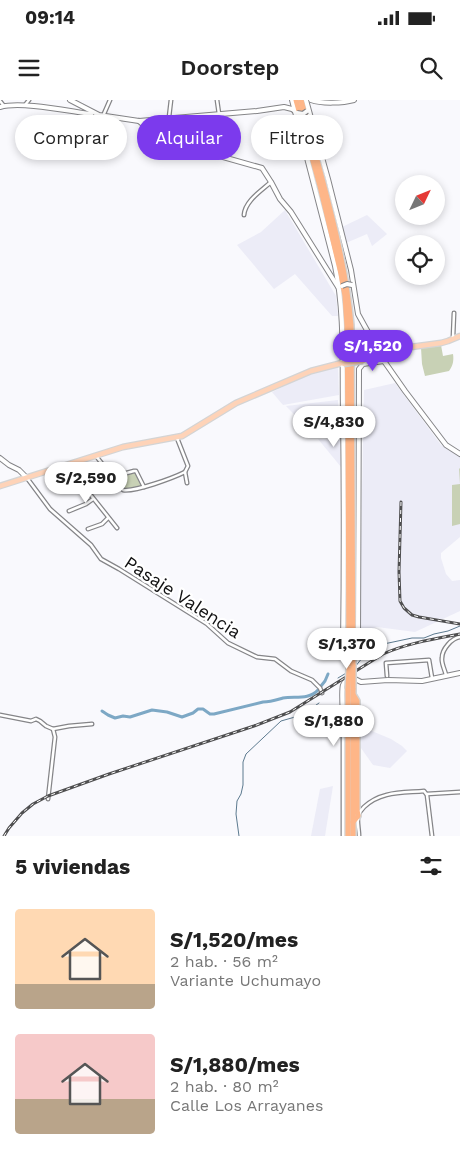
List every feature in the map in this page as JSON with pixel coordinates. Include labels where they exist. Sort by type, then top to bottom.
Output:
[{"type":"highway","points":[[296,100],[320,186],[345,296],[348,412],[348,662],[351,668]]},
{"type":"highway","points":[[301,100],[343,264],[349,296],[351,324],[353,651],[348,711],[348,836]]},
{"type":"highway","points":[[349,689],[353,836]]},
{"type":"highway","points":[[349,689],[357,701],[358,816],[353,822]]},
{"type":"highway","points":[[348,711],[343,720],[348,726]]},
{"type":"highway","points":[[353,806],[353,810],[358,816]]},
{"type":"main road","points":[[70,100],[100,115]]},
{"type":"main road","points":[[284,107],[292,100]]},
{"type":"main road","points":[[292,100],[340,287],[345,432],[343,648],[348,662]]},
{"type":"main road","points":[[306,100],[351,270],[358,314],[382,357],[405,391],[446,445],[460,454]]},
{"type":"main road","points":[[311,100],[318,102]]},
{"type":"main road","points":[[202,115],[284,107],[303,114],[308,111],[311,104],[318,102],[346,102],[354,100]]},
{"type":"main road","points":[[2,106],[25,105],[91,114],[92,112]]},
{"type":"main road","points":[[235,160],[260,167],[264,170],[280,199],[291,212],[340,287]]},
{"type":"main road","points":[[340,287],[347,284],[353,286]]},
{"type":"main road","points":[[353,651],[358,641],[359,367],[382,357],[388,351],[441,343],[460,336]]},
{"type":"main road","points":[[0,486],[123,447],[177,438],[187,434],[236,403],[311,371],[343,362],[382,357]]},
{"type":"main road","points":[[345,432],[352,434],[358,432]]},
{"type":"main road","points":[[0,458],[19,470],[26,477]]},
{"type":"main road","points":[[343,720],[349,689],[346,681],[353,678],[360,682],[388,680],[422,681],[460,673]]},
{"type":"street","points":[[25,105],[29,100]]},
{"type":"street","points":[[103,115],[110,100]]},
{"type":"street","points":[[169,115],[171,100]]},
{"type":"street","points":[[217,100],[219,114]]},
{"type":"street","points":[[0,101],[2,106]]},
{"type":"street","points":[[244,215],[247,204],[271,182]]},
{"type":"street","points":[[453,339],[454,313]]},
{"type":"street","points":[[96,456],[125,491],[144,487],[184,472],[188,466],[177,438]]},
{"type":"street","points":[[72,463],[74,474],[116,528]]},
{"type":"street","points":[[112,477],[136,471],[144,487]]},
{"type":"street","points":[[184,472],[187,483]]},
{"type":"street","name":"Pasaje Valencia","points":[[26,477],[50,509],[92,545],[101,560],[119,569],[207,624],[228,643],[257,657],[275,659],[291,671],[312,680],[322,693]]},
{"type":"street","points":[[69,511],[86,504],[93,498]]},
{"type":"street","points":[[88,529],[102,524],[108,518]]},
{"type":"street","points":[[446,675],[441,659],[444,650],[456,637],[460,637]]},
{"type":"street","points":[[388,676],[386,663],[429,660],[432,678]]},
{"type":"street","points":[[0,715],[31,720],[36,719],[53,729],[92,724]]},
{"type":"street","points":[[342,836],[343,720]]},
{"type":"street","points":[[48,799],[55,737],[53,729]]},
{"type":"street","points":[[359,836],[358,816],[361,810],[370,801],[383,795],[394,793],[460,792]]},
{"type":"street","points":[[426,794],[432,836]]},
{"type":"shaded area","points":[[285,210],[336,296],[338,316],[332,316],[295,274],[274,289],[237,245],[261,232]]},
{"type":"shaded area","points":[[367,215],[387,234],[372,246],[367,234],[346,243],[342,227]]},
{"type":"shaded area","points":[[338,366],[339,395],[283,405],[272,392],[315,371]]},
{"type":"shaded area","points":[[395,383],[441,445],[460,456],[460,537],[441,553],[441,558],[446,574],[452,581],[460,580],[460,611],[415,632],[377,627],[361,633],[364,390]]},
{"type":"shaded area","points":[[338,400],[339,435],[314,435],[286,406]]},
{"type":"shaded area","points":[[318,439],[340,440],[341,467]]},
{"type":"shaded area","points":[[360,728],[391,739],[407,751],[390,768],[373,765],[361,748]]},
{"type":"shaded area","points":[[333,786],[325,836],[311,836],[320,789]]},
{"type":"green space","points":[[441,345],[443,356],[453,354],[453,361],[449,371],[425,376],[421,348]]},
{"type":"green space","points":[[135,473],[141,486],[125,490],[116,479],[117,477]]},
{"type":"green space","points":[[460,484],[460,524],[452,526],[452,485]]},
{"type":"waterway","points":[[355,667],[366,653],[379,645],[412,638],[424,638],[460,626]]},
{"type":"waterway","points":[[338,678],[348,672]]},
{"type":"waterway","points":[[321,686],[328,674]]},
{"type":"waterway","points":[[102,711],[115,718],[130,717],[152,710],[182,717],[198,709],[214,714],[283,698],[306,696],[318,690]]},
{"type":"waterway","points":[[239,836],[236,814],[237,801],[243,785],[243,762],[246,754],[281,721],[302,715],[319,703]]},
{"type":"railway","points":[[401,502],[400,601],[404,608],[412,615],[460,624]]},
{"type":"railway","points":[[4,836],[22,813],[33,804],[48,796],[290,712],[383,654],[411,644],[460,634]]}]
